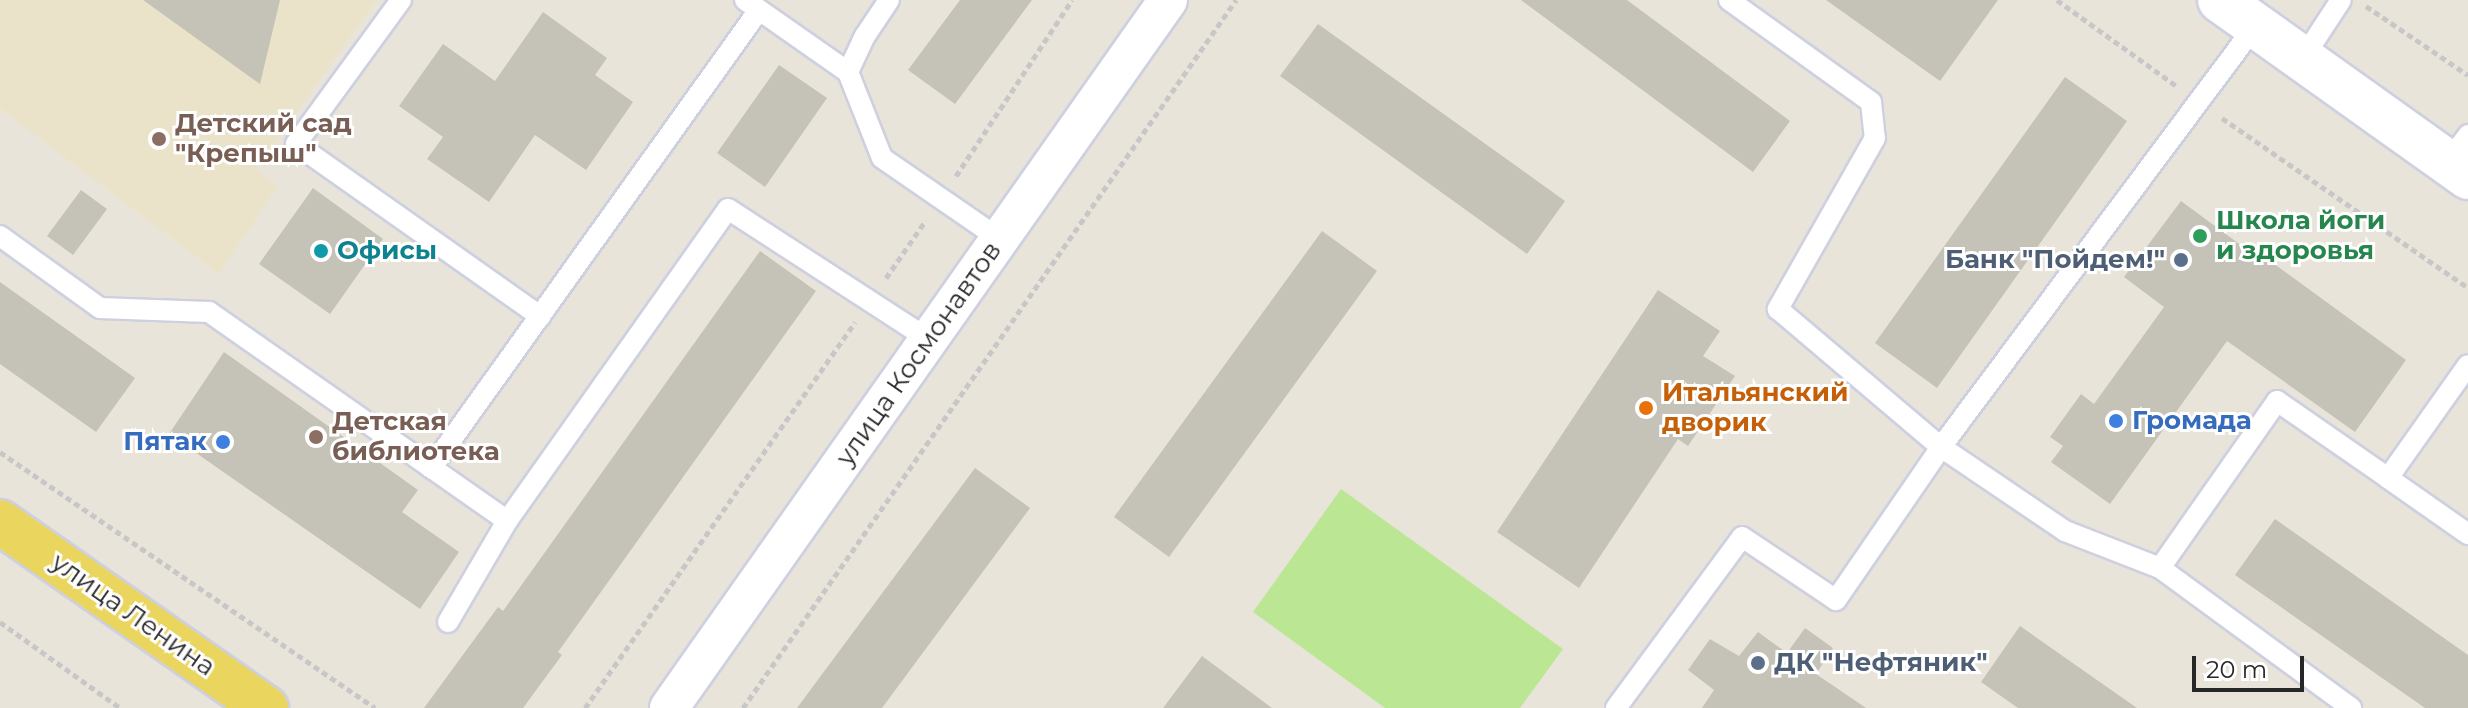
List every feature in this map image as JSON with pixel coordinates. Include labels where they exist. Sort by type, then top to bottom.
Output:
[{"type":"main road","name":"улица Ленина","points":[[0,522],[266,708]]},
{"type":"street","name":"улица Космонавтов","points":[[669,708],[1168,0]]},
{"type":"street","points":[[2220,0],[2303,58],[2461,158]]},
{"type":"lane","points":[[401,0],[296,144],[540,316]]},
{"type":"lane","points":[[848,72],[865,36],[889,0]]},
{"type":"lane","points":[[1729,0],[1871,102],[1875,138],[1778,309],[1941,447],[2065,531],[2160,568],[2351,708]]},
{"type":"lane","points":[[2303,58],[2341,0]]},
{"type":"lane","points":[[431,468],[540,316],[752,5],[848,72],[882,158],[1000,239]]},
{"type":"lane","points":[[1616,708],[1742,537],[1836,600],[1941,447],[2255,26]]},
{"type":"lane","points":[[448,622],[507,521],[728,209],[930,340]]},
{"type":"lane","points":[[0,236],[100,308],[209,312],[507,521]]},
{"type":"lane","points":[[2388,478],[2468,365]]},
{"type":"lane","points":[[2160,568],[2277,401],[2468,534]]},
{"type":"path","points":[[585,708],[941,198],[1072,0]]},
{"type":"path","points":[[743,708],[1236,0]]},
{"type":"path","points":[[2057,0],[2468,288]]},
{"type":"path","points":[[2358,0],[2468,75]]},
{"type":"path","points":[[0,452],[375,708]]},
{"type":"path","points":[[0,622],[120,708]]},
{"type":"shaded area","name":"Детский сад \"Крепыш\"","points":[[0,0],[377,0],[256,169],[278,186],[219,274],[0,108]]},
{"type":"green space","points":[[1341,489],[1563,649],[1520,708],[1385,708],[1253,612]]},
{"type":"building","points":[[143,0],[280,0],[260,84]]},
{"type":"building","points":[[960,0],[1032,0],[955,104],[908,70]]},
{"type":"building","points":[[1521,0],[1627,0],[1790,121],[1753,172]]},
{"type":"building","points":[[1826,0],[1998,0],[1940,81]]},
{"type":"building","points":[[543,12],[607,58],[595,75],[633,102],[586,170],[535,135],[489,202],[427,159],[443,137],[399,106],[443,44],[495,81]]},
{"type":"building","points":[[1318,24],[1565,201],[1527,254],[1280,76]]},
{"type":"building","points":[[779,65],[827,98],[765,187],[717,153]]},
{"type":"building","points":[[2065,77],[2127,121],[1937,388],[1875,343]]},
{"type":"building","name":"Офисы","points":[[313,188],[383,239],[330,314],[259,264]]},
{"type":"building","points":[[81,190],[107,209],[73,255],[47,236]]},
{"type":"building","points":[[2181,201],[2242,246],[2244,242],[2406,360],[2355,432],[2227,341],[2110,504],[2051,462],[2063,446],[2050,437],[2081,394],[2094,404],[2164,307],[2124,277]]},
{"type":"building","points":[[1322,231],[1377,271],[1169,557],[1114,517]]},
{"type":"building","points":[[760,251],[816,291],[558,652],[562,655],[523,708],[424,708],[498,607],[503,611]]},
{"type":"building","points":[[0,282],[135,378],[96,432],[0,364]]},
{"type":"building","name":"Итальянский дворик","points":[[1658,290],[1720,331],[1703,356],[1735,376],[1688,446],[1678,439],[1579,588],[1497,532]]},
{"type":"building","points":[[224,352],[418,490],[402,512],[459,552],[420,609],[169,434]]},
{"type":"building","points":[[975,468],[1030,508],[882,708],[797,708]]},
{"type":"building","points":[[2275,519],[2468,655],[2468,708],[2425,708],[2235,575]]},
{"type":"building","points":[[2020,626],[2137,708],[2018,708],[1981,682]]},
{"type":"building","name":"ДК \"Нефтяник\"","points":[[1805,628],[1833,648],[1816,674],[1866,708],[1702,708],[1714,690],[1688,670],[1710,639],[1739,656],[1758,632],[1787,653]]},
{"type":"building","points":[[1202,656],[1272,708],[1163,708]]},
{"type":"place","name":"Детский сад \"Крепыш\"","points":[[159,139]]},
{"type":"place","name":"Школа йоги и здоровья","points":[[2200,236]]},
{"type":"place","name":"Офисы","points":[[321,251]]},
{"type":"place","name":"Банк \"Пойдем!\"","points":[[2181,260]]},
{"type":"place","name":"Итальянский дворик","points":[[1646,408]]},
{"type":"place","name":"Громада","points":[[2116,421]]},
{"type":"place","name":"Детская библиотека","points":[[316,437]]},
{"type":"place","name":"Пятак","points":[[223,442]]},
{"type":"place","name":"ДК \"Нефтяник\"","points":[[1758,663]]}]
